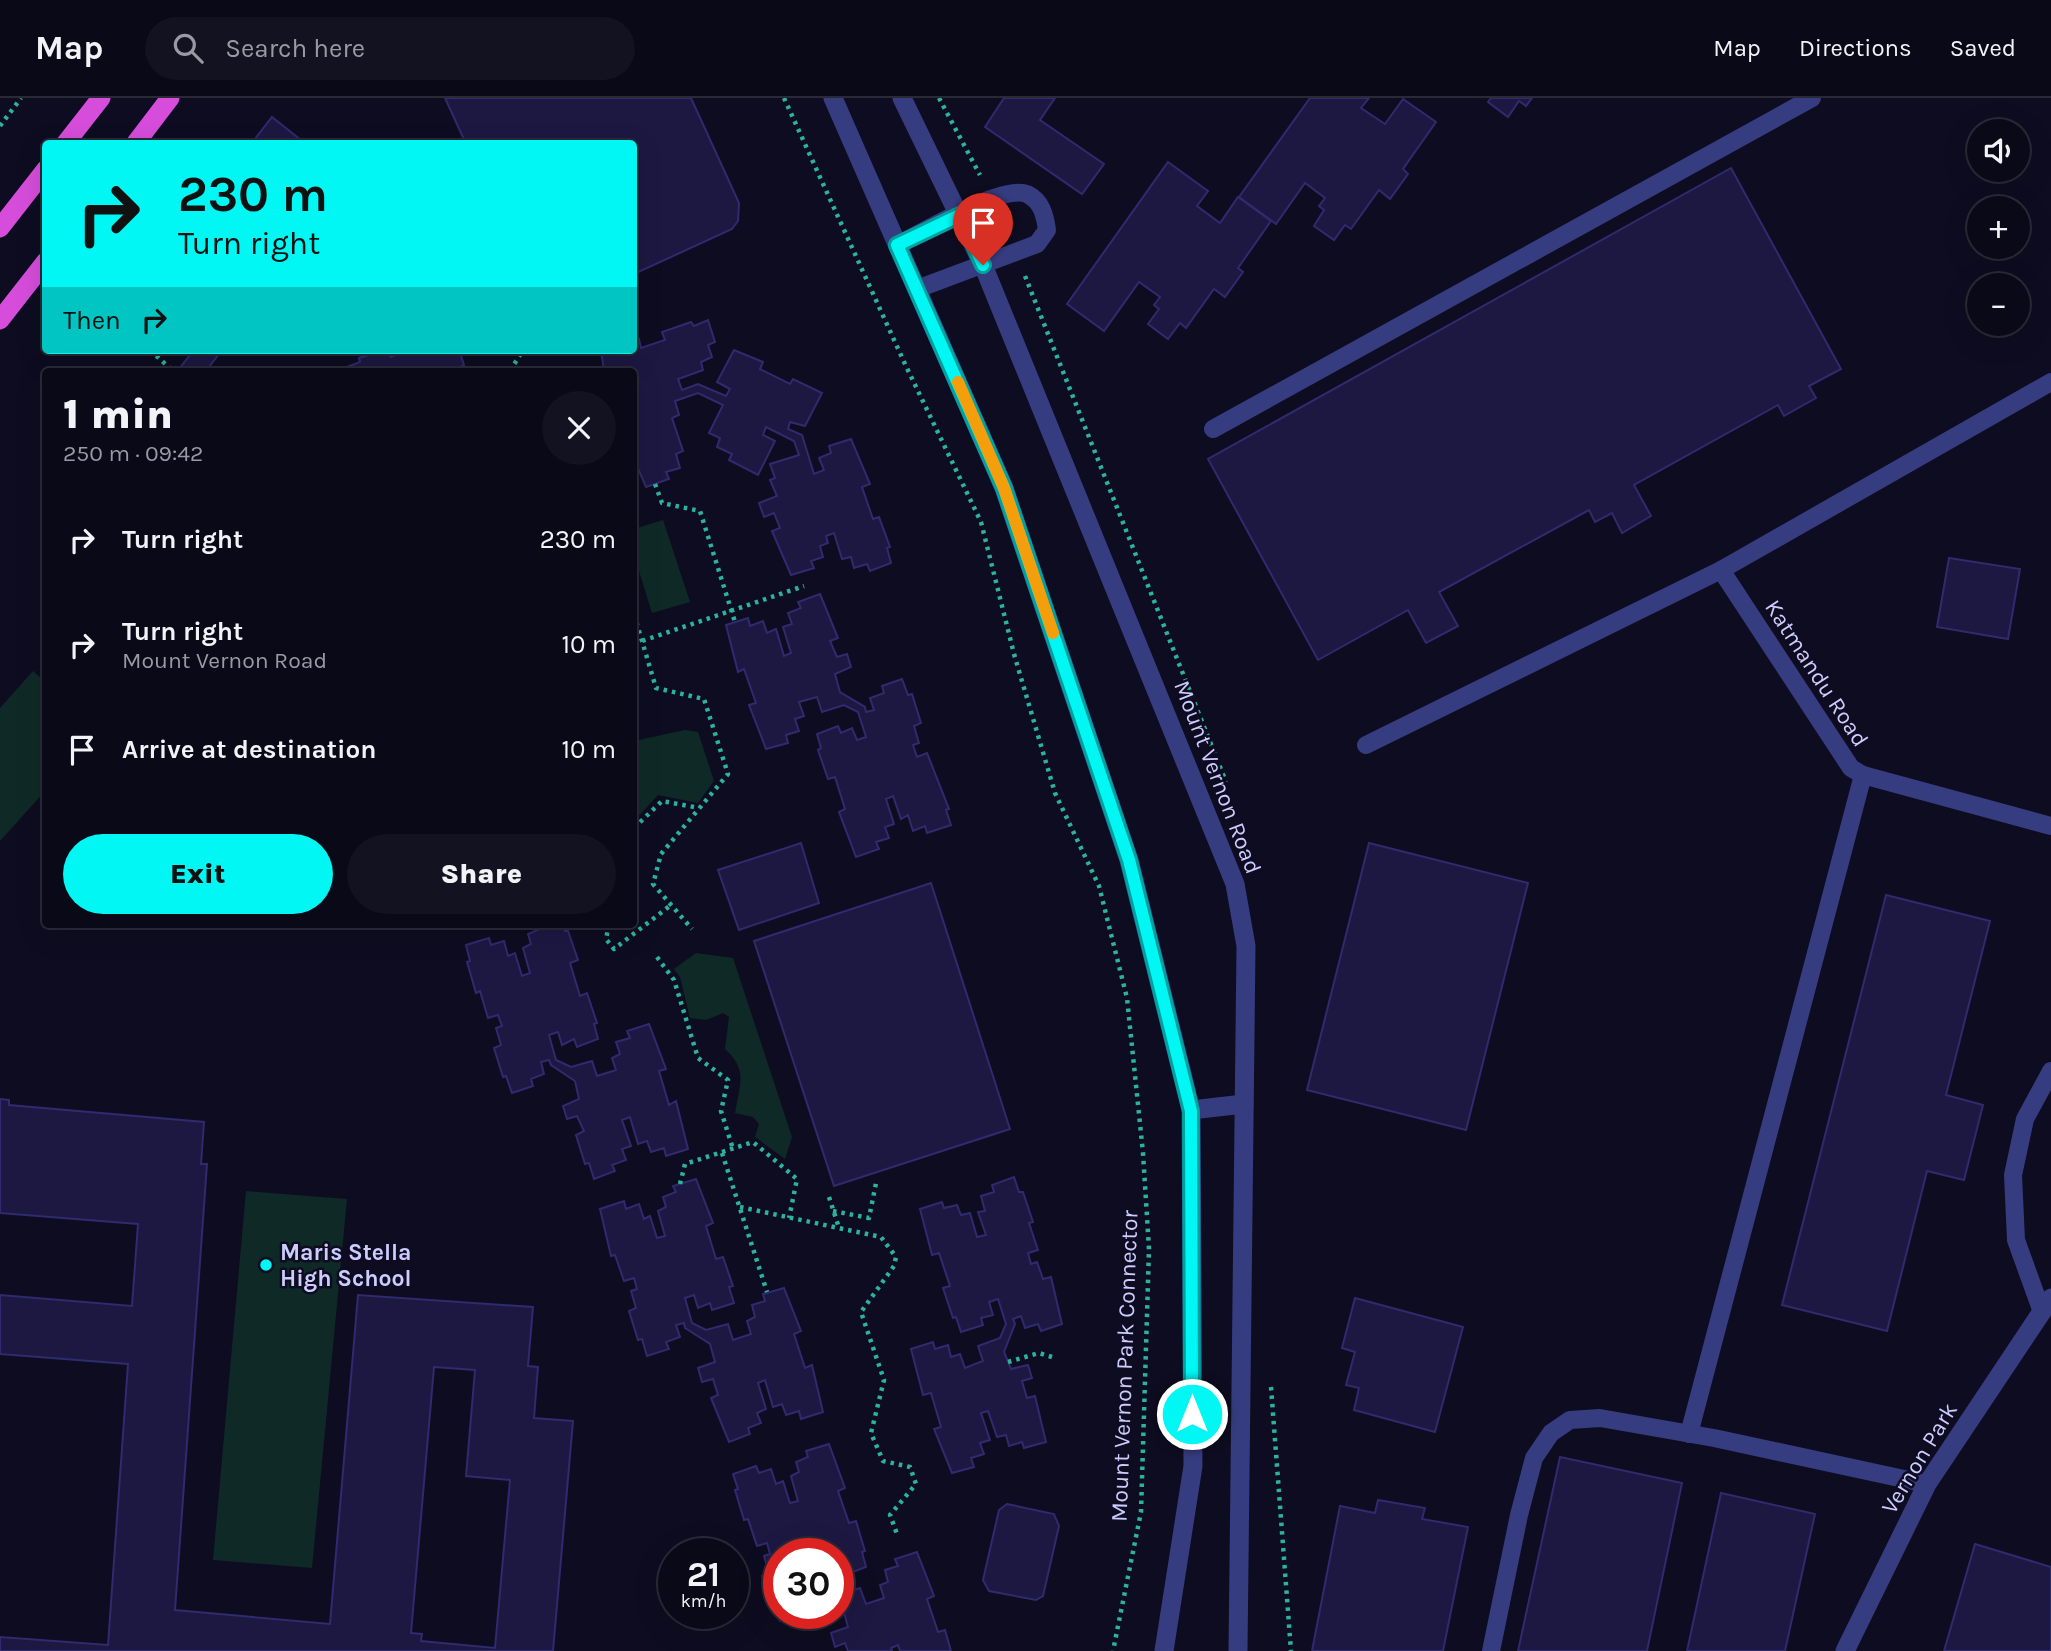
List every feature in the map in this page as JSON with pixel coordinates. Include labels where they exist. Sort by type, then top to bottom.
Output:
[{"type":"highway","points":[[68,140],[101,98]]},
{"type":"highway","points":[[138,140],[170,98]]},
{"type":"highway","points":[[0,228],[42,174]]},
{"type":"highway","points":[[0,320],[42,266]]},
{"type":"street","points":[[833,98],[1004,488],[1129,860],[1191,1111],[1192,1466],[1164,1651]]},
{"type":"street","name":"Mount Vernon Road","points":[[902,98],[983,265],[1235,884],[1246,946],[1238,1651]]},
{"type":"street","points":[[1191,1111],[1244,1104]]},
{"type":"street","name":"Vernon Park","points":[[1845,1651],[1927,1484],[2047,1305]]},
{"type":"lane","points":[[1213,429],[1812,98]]},
{"type":"lane","points":[[897,245],[993,198],[1012,193],[1026,194],[1039,203],[1045,215],[1047,230],[1037,244],[917,289]]},
{"type":"lane","points":[[1366,745],[1721,570],[2051,382]]},
{"type":"lane","name":"Katmandu Road","points":[[1721,570],[1843,759],[1863,775],[2051,826]]},
{"type":"lane","points":[[1689,1434],[1863,775]]},
{"type":"lane","points":[[2047,1305],[2016,1240],[2013,1175],[2025,1119],[2051,1071]]},
{"type":"lane","points":[[1491,1651],[1519,1515],[1534,1458],[1551,1433],[1570,1420],[1600,1418],[1927,1484]]},
{"type":"path","points":[[0,127],[21,98]]},
{"type":"path","name":"Mount Vernon Park Connector","points":[[785,98],[905,364],[981,522],[1014,654],[1055,793],[1099,886],[1127,998],[1143,1153],[1149,1249],[1141,1512],[1114,1651]]},
{"type":"path","points":[[939,98],[993,198]]},
{"type":"path","points":[[1016,254],[1228,785]]},
{"type":"path","points":[[154,354],[170,368]]},
{"type":"path","points":[[655,484],[662,503],[700,511],[735,622]]},
{"type":"path","points":[[637,640],[642,641],[804,586]]},
{"type":"path","points":[[637,624],[656,688],[704,699],[728,774],[661,854],[653,884],[692,929]]},
{"type":"path","points":[[637,825],[662,801],[700,808]]},
{"type":"path","points":[[608,928],[607,939],[614,949],[671,905]]},
{"type":"path","points":[[657,957],[674,980],[698,1058],[728,1080],[721,1111],[733,1149]]},
{"type":"path","points":[[680,1184],[685,1164],[752,1142],[797,1179],[789,1218]]},
{"type":"path","points":[[722,1153],[767,1292]]},
{"type":"path","points":[[833,1211],[869,1218],[876,1183]]},
{"type":"path","points":[[829,1197],[839,1228]]},
{"type":"path","points":[[740,1207],[881,1237],[896,1257],[894,1266],[861,1312],[884,1380],[871,1433],[883,1461],[910,1467],[916,1484],[890,1515],[897,1534]]},
{"type":"path","points":[[1008,1362],[1039,1353],[1052,1357]]},
{"type":"path","points":[[1271,1381],[1291,1651]]},
{"type":"green space","points":[[663,520],[690,602],[652,613],[637,565],[637,528]]},
{"type":"green space","points":[[33,671],[42,679],[42,794],[0,841],[0,708]]},
{"type":"green space","points":[[685,730],[698,732],[714,781],[698,803],[658,795],[637,818],[637,740]]},
{"type":"green space","points":[[696,953],[733,958],[792,1137],[785,1159],[755,1137],[759,1124],[753,1117],[735,1113],[740,1071],[725,1049],[729,1017],[723,1013],[706,1020],[690,1018],[680,977],[674,969]]},
{"type":"green space","points":[[246,1191],[347,1199],[312,1568],[213,1560]]},
{"type":"building","points":[[445,98],[691,98],[739,203],[738,221],[732,229],[637,273],[637,140],[464,140]]},
{"type":"building","points":[[1004,98],[1055,98],[1040,120],[1104,164],[1082,194],[985,127]]},
{"type":"building","points":[[1310,98],[1369,98],[1361,108],[1385,124],[1403,99],[1436,122],[1403,169],[1408,174],[1390,199],[1379,190],[1351,229],[1345,225],[1334,240],[1314,226],[1324,210],[1319,206],[1325,198],[1305,183],[1276,224],[1239,197]]},
{"type":"building","points":[[1491,98],[1532,98],[1526,106],[1519,101],[1508,117],[1488,102]]},
{"type":"building","points":[[272,117],[301,140],[254,140]]},
{"type":"building","points":[[1168,162],[1208,191],[1197,206],[1220,223],[1238,197],[1271,221],[1238,268],[1243,272],[1225,297],[1214,289],[1186,328],[1180,323],[1168,339],[1148,324],[1159,309],[1154,305],[1160,297],[1139,282],[1104,331],[1067,304]]},
{"type":"building","points":[[1731,168],[1841,369],[1809,386],[1816,398],[1784,416],[1778,405],[1634,485],[1651,516],[1622,533],[1612,513],[1595,522],[1589,510],[1439,592],[1458,626],[1426,643],[1408,610],[1318,660],[1208,459]]},
{"type":"building","points":[[708,320],[715,342],[708,345],[712,357],[701,362],[703,370],[678,379],[682,390],[698,384],[726,396],[730,389],[717,382],[734,350],[763,362],[760,369],[790,384],[793,379],[822,393],[805,426],[790,422],[788,429],[802,435],[814,474],[824,470],[819,458],[831,453],[829,446],[851,439],[870,484],[862,487],[873,519],[879,517],[890,547],[887,548],[891,563],[870,571],[867,564],[854,568],[851,557],[842,559],[834,533],[826,536],[828,543],[820,546],[823,557],[811,561],[814,568],[791,575],[772,531],[780,528],[774,513],[764,517],[759,503],[777,496],[770,480],[775,478],[770,464],[799,455],[794,441],[766,427],[763,435],[775,441],[758,475],[729,460],[732,454],[717,447],[720,438],[709,433],[723,405],[698,393],[675,401],[679,415],[672,418],[683,451],[676,454],[680,468],[666,472],[669,479],[646,487],[637,466],[637,368],[604,368],[602,354],[637,354],[637,340],[639,339],[641,348],[665,340],[662,332],[691,322],[694,326]]},
{"type":"building","points":[[191,354],[219,354],[208,368],[180,368]]},
{"type":"building","points":[[372,354],[388,354],[391,357],[398,354],[460,354],[464,365],[460,368],[344,368],[360,362],[359,358]]},
{"type":"building","points":[[1949,558],[2020,569],[2008,639],[1937,627]]},
{"type":"building","points":[[820,594],[838,638],[830,641],[837,657],[847,654],[851,667],[835,674],[840,692],[865,707],[866,712],[874,710],[870,698],[884,693],[882,686],[902,679],[908,695],[912,694],[921,723],[914,726],[919,743],[913,745],[917,757],[927,753],[949,809],[946,810],[951,825],[927,833],[925,826],[913,831],[908,815],[901,819],[893,796],[886,799],[894,824],[885,827],[889,838],[876,842],[879,849],[856,857],[839,812],[845,809],[835,777],[828,779],[818,750],[821,748],[817,734],[838,726],[841,733],[852,728],[857,740],[866,737],[858,712],[844,705],[822,712],[817,697],[799,702],[804,716],[795,719],[799,731],[786,735],[788,743],[766,749],[749,705],[756,703],[744,669],[738,672],[726,625],[748,618],[750,626],[763,621],[767,633],[776,629],[784,656],[791,653],[783,627],[792,624],[788,613],[801,608],[798,602]]},
{"type":"building","points":[[801,843],[819,903],[739,930],[718,870]]},
{"type":"building","points":[[1369,843],[1528,883],[1466,1130],[1307,1090]]},
{"type":"building","points":[[931,883],[1010,1129],[834,1186],[754,941]]},
{"type":"building","points":[[1886,895],[1990,921],[1946,1095],[1983,1105],[1964,1180],[1927,1171],[1887,1331],[1782,1305]]},
{"type":"building","points":[[564,928],[568,931],[578,960],[570,963],[580,996],[587,993],[597,1023],[594,1024],[598,1039],[577,1047],[574,1039],[562,1045],[558,1032],[549,1035],[556,1060],[571,1067],[592,1061],[597,1076],[616,1070],[612,1058],[620,1054],[616,1042],[630,1038],[627,1031],[649,1024],[666,1069],[659,1071],[669,1105],[676,1101],[688,1149],[666,1156],[664,1148],[651,1152],[647,1141],[638,1144],[630,1117],[622,1120],[631,1146],[622,1149],[626,1160],[612,1165],[615,1171],[594,1179],[589,1163],[585,1164],[576,1135],[584,1131],[577,1116],[567,1119],[563,1106],[579,1099],[575,1081],[551,1065],[549,1060],[541,1062],[544,1074],[531,1079],[533,1086],[512,1093],[506,1076],[503,1077],[494,1048],[501,1045],[496,1028],[502,1026],[498,1015],[488,1018],[480,991],[476,993],[467,962],[470,961],[466,945],[489,938],[491,945],[504,941],[508,956],[515,953],[522,976],[530,973],[523,948],[531,944],[528,934],[540,929]]},
{"type":"building","name":"Maris Stella High School","points":[[0,1099],[9,1100],[9,1105],[204,1122],[201,1164],[207,1164],[175,1610],[330,1624],[358,1295],[533,1307],[528,1366],[538,1367],[534,1418],[573,1421],[553,1651],[0,1651],[0,1637],[108,1645],[128,1364],[0,1354],[0,1295],[132,1306],[138,1224],[0,1213]],"holes":[[[434,1367],[475,1370],[466,1476],[510,1480],[495,1648],[421,1641],[422,1634],[411,1633]]]},
{"type":"building","points":[[1014,1177],[1019,1192],[1023,1192],[1033,1222],[1029,1223],[1038,1250],[1028,1253],[1031,1264],[1037,1262],[1043,1279],[1051,1277],[1062,1324],[1041,1331],[1038,1324],[1025,1328],[1021,1316],[1013,1319],[1015,1324],[1004,1352],[1011,1369],[1028,1365],[1032,1378],[1022,1381],[1027,1398],[1035,1396],[1046,1442],[1024,1448],[1022,1442],[1009,1446],[1006,1435],[997,1437],[988,1411],[981,1413],[990,1440],[980,1443],[984,1454],[971,1458],[974,1467],[952,1473],[934,1429],[941,1427],[931,1393],[923,1395],[911,1349],[933,1342],[935,1349],[948,1345],[951,1357],[960,1354],[965,1368],[983,1361],[978,1346],[1000,1338],[1006,1324],[998,1299],[989,1302],[993,1315],[981,1318],[983,1325],[961,1332],[956,1317],[953,1318],[943,1288],[950,1286],[939,1253],[932,1255],[920,1209],[942,1202],[944,1208],[957,1205],[961,1215],[970,1213],[977,1237],[986,1235],[978,1212],[985,1211],[981,1196],[994,1192],[992,1185]]},
{"type":"building","points":[[696,1179],[713,1223],[706,1226],[716,1259],[723,1257],[733,1286],[729,1287],[734,1303],[712,1310],[710,1303],[698,1308],[694,1295],[685,1298],[692,1323],[706,1330],[728,1324],[733,1340],[751,1334],[747,1321],[755,1317],[752,1305],[765,1301],[763,1294],[784,1288],[801,1331],[794,1334],[805,1368],[812,1365],[823,1412],[801,1419],[799,1411],[786,1415],[782,1404],[773,1407],[765,1380],[758,1383],[766,1409],[757,1413],[761,1423],[748,1428],[750,1434],[729,1442],[711,1398],[718,1395],[713,1379],[702,1382],[698,1368],[715,1362],[710,1344],[685,1328],[684,1323],[676,1325],[680,1337],[666,1342],[669,1349],[647,1356],[642,1339],[638,1340],[629,1311],[636,1308],[631,1291],[637,1289],[634,1278],[624,1281],[615,1255],[611,1256],[600,1209],[624,1201],[626,1209],[639,1204],[644,1219],[650,1216],[657,1238],[665,1236],[658,1211],[666,1207],[663,1197],[676,1192],[673,1186]]},
{"type":"building","points":[[1355,1298],[1463,1327],[1435,1432],[1354,1410],[1359,1388],[1346,1385],[1355,1352],[1342,1348]]},
{"type":"building","points":[[829,1444],[845,1488],[838,1491],[849,1523],[856,1521],[865,1551],[862,1552],[866,1567],[854,1572],[854,1538],[763,1538],[763,1544],[757,1546],[748,1519],[744,1520],[733,1474],[756,1466],[759,1473],[771,1469],[776,1484],[783,1481],[790,1503],[798,1501],[791,1476],[799,1472],[796,1462],[808,1457],[806,1451]]},
{"type":"building","points":[[1560,1457],[1682,1483],[1647,1651],[1518,1651]]},
{"type":"building","points":[[1721,1493],[1815,1514],[1785,1651],[1687,1651]]},
{"type":"building","points":[[1378,1500],[1425,1508],[1422,1519],[1468,1527],[1443,1651],[1312,1651],[1340,1506],[1375,1513]]},
{"type":"building","points":[[1007,1504],[1054,1514],[1059,1526],[1043,1596],[1036,1600],[989,1591],[983,1580],[999,1510]]},
{"type":"building","points":[[1975,1544],[2051,1567],[2051,1651],[1944,1651]]},
{"type":"building","points":[[917,1552],[934,1596],[927,1599],[938,1632],[945,1630],[951,1651],[900,1651],[898,1645],[891,1648],[892,1651],[848,1651],[845,1643],[835,1647],[831,1633],[854,1629],[854,1590],[860,1588],[866,1604],[884,1598],[880,1585],[888,1582],[885,1570],[898,1566],[895,1559]]},
{"type":"slow traffic","points":[[958,382],[1004,488],[1053,633]]},
{"type":"place","name":"Maris Stella High School","points":[[266,1265]]},
{"type":"route","points":[[983,265],[960,215],[897,245],[1004,488],[1129,860],[1191,1111],[1192,1414]]}]
